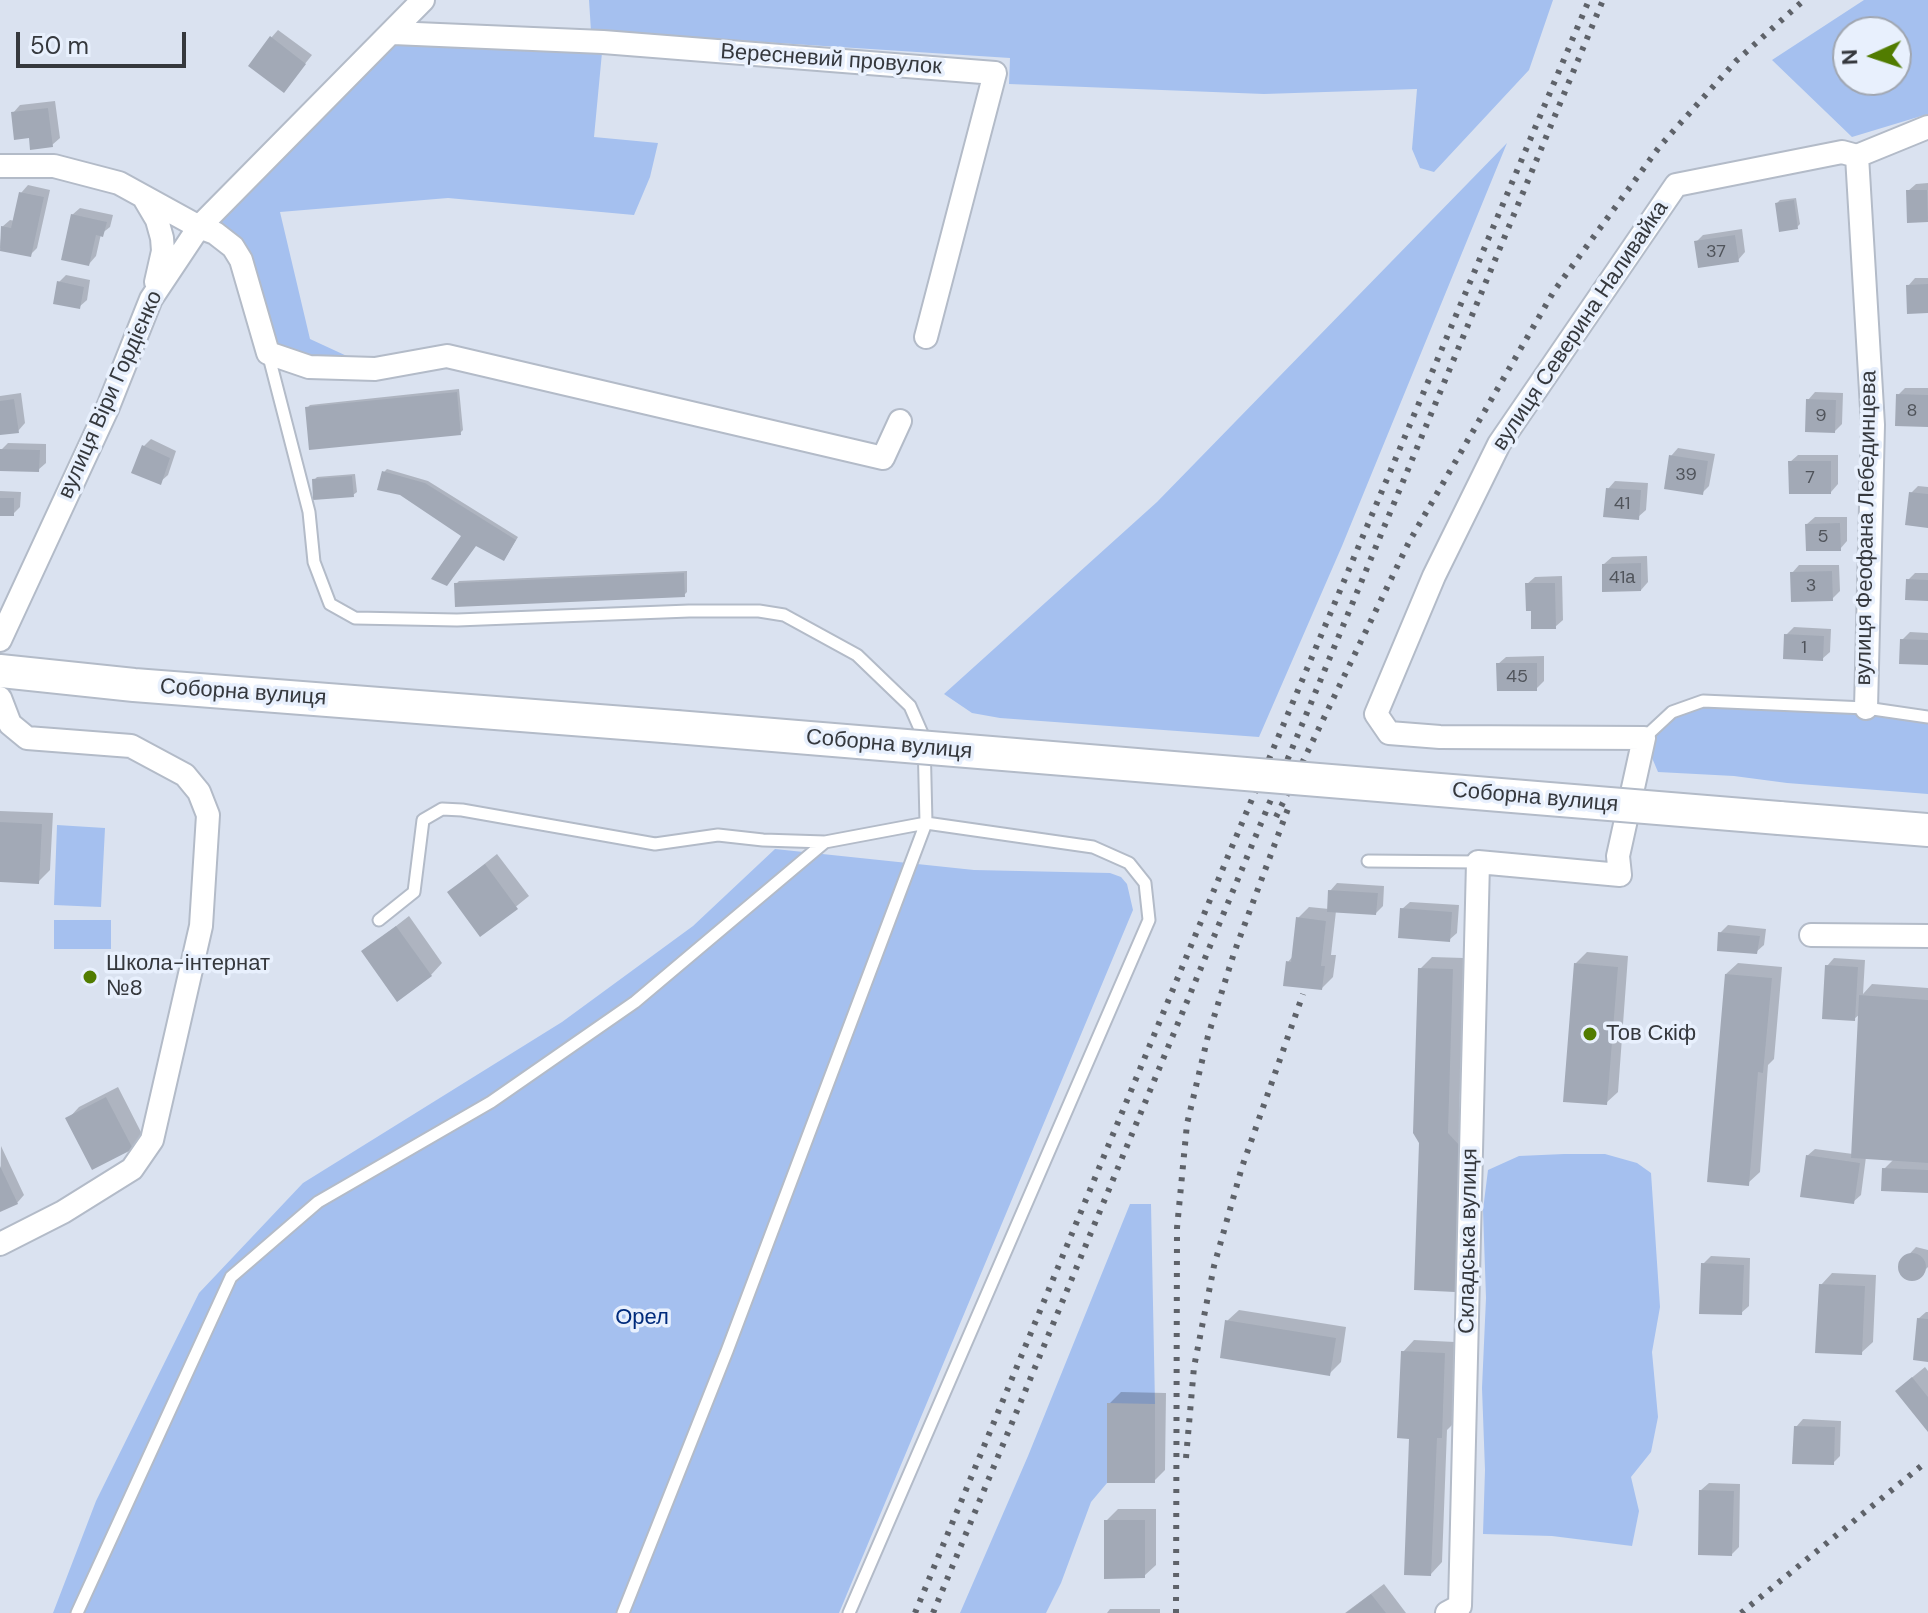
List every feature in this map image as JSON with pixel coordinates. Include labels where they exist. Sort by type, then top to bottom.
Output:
[{"type":"main road","name":"Соборна вулиця","points":[[0,671],[134,685],[1928,830]]},
{"type":"street","name":"вулиця Віри Гордієнко","points":[[0,640],[108,407],[151,299],[199,227],[423,0]]},
{"type":"street","name":"Вересневий провулок","points":[[393,33],[603,42],[995,73],[926,337]]},
{"type":"street","name":"вулиця Северина Наливайка","points":[[1644,738],[1440,737],[1389,733],[1376,714],[1434,576],[1499,444],[1676,185],[1842,152],[1857,156],[1928,127]]},
{"type":"street","name":"вулиця Феофана Лебединцева","points":[[1857,156],[1873,425],[1866,708]]},
{"type":"street","points":[[0,166],[54,166],[119,183],[226,240],[241,260],[268,353],[309,367],[375,369],[447,356],[883,458],[900,421]]},
{"type":"street","points":[[139,194],[149,204],[162,238],[160,265],[151,299]]},
{"type":"street","points":[[0,698],[10,724],[27,738],[131,746],[185,775],[199,792],[208,815],[201,926],[152,1140],[132,1169],[63,1212],[0,1244]]},
{"type":"street","points":[[1478,862],[1620,875],[1618,856],[1644,738]]},
{"type":"street","name":"Складська вулиця","points":[[1447,1613],[1460,1606],[1478,862]]},
{"type":"street","points":[[1811,935],[1928,936]]},
{"type":"lane","points":[[268,353],[309,512],[314,562],[330,604],[355,618],[457,620],[689,611],[759,611],[784,615],[857,655],[910,706],[924,738],[926,823],[732,1336],[623,1613]]},
{"type":"lane","points":[[1644,738],[1672,712],[1703,701],[1866,708],[1928,717]]},
{"type":"lane","points":[[379,920],[414,892],[423,820],[442,809],[655,844],[718,835],[825,842],[926,823],[1093,847],[1129,863],[1145,883],[1149,920],[849,1613]]},
{"type":"lane","points":[[77,1613],[231,1277],[318,1202],[491,1102],[635,1002],[825,842]]},
{"type":"lane","points":[[1368,861],[1478,862]]},
{"type":"green space","points":[[589,0],[1553,0],[1529,70],[1434,172],[1420,168],[1412,149],[1417,89],[1264,94],[1009,84],[1010,58],[591,31]]},
{"type":"green space","points":[[1864,0],[1928,0],[1928,114],[1852,137],[1772,60],[1832,21],[1832,96],[1912,96],[1912,16],[1839,16]]},
{"type":"green space","points":[[393,33],[603,42],[594,137],[658,143],[650,177],[634,215],[448,198],[280,212],[310,339],[375,369],[268,353],[240,260],[205,230]]},
{"type":"green space","points":[[1507,143],[1342,546],[1259,737],[1000,718],[972,713],[944,694],[1157,502]]},
{"type":"green space","points":[[1703,701],[1928,717],[1928,794],[1658,772],[1644,739],[1672,712]]},
{"type":"green space","points":[[57,825],[105,828],[101,907],[54,905]]},
{"type":"green space","name":"Орел","points":[[775,849],[974,870],[1110,873],[1121,877],[1127,884],[1133,910],[839,1613],[53,1613],[96,1501],[199,1293],[303,1183],[562,1022],[693,926]]},
{"type":"green space","points":[[54,920],[111,920],[111,949],[54,949]]},
{"type":"green space","points":[[1605,1154],[1637,1163],[1651,1173],[1660,1307],[1652,1352],[1658,1417],[1651,1452],[1631,1477],[1639,1511],[1632,1546],[1552,1536],[1483,1534],[1485,1470],[1482,1388],[1486,1298],[1483,1210],[1488,1170],[1519,1156]]},
{"type":"green space","points":[[1130,1204],[1151,1204],[1155,1404],[1107,1404],[1107,1483],[1091,1502],[1061,1583],[1046,1613],[960,1613],[1028,1456]]},
{"type":"building","points":[[270,36],[306,64],[284,93],[248,66]]},
{"type":"building","points":[[48,108],[53,147],[30,150],[29,138],[14,140],[11,112]]},
{"type":"building","points":[[1906,190],[1927,190],[1928,222],[1907,223]]},
{"type":"building","points":[[19,192],[44,197],[31,257],[0,251],[1,226],[11,228]]},
{"type":"building","points":[[1794,200],[1798,229],[1779,232],[1775,203]]},
{"type":"building","points":[[71,214],[107,222],[103,237],[96,235],[89,266],[61,260]]},
{"type":"building","points":[[1735,235],[1739,262],[1698,268],[1694,241]]},
{"type":"building","points":[[57,281],[84,287],[80,309],[53,304]]},
{"type":"building","points":[[1928,284],[1928,313],[1907,314],[1906,285]]},
{"type":"building","points":[[457,392],[461,435],[309,450],[305,407]]},
{"type":"building","points":[[1896,394],[1928,395],[1928,427],[1895,426]]},
{"type":"building","points":[[14,399],[19,433],[0,435],[0,401]]},
{"type":"building","points":[[1806,399],[1836,400],[1835,433],[1805,432]]},
{"type":"building","points":[[142,445],[170,458],[161,485],[131,473]]},
{"type":"building","points":[[0,449],[40,450],[39,472],[0,471]]},
{"type":"building","points":[[1669,455],[1708,461],[1703,495],[1664,489]]},
{"type":"building","points":[[1788,461],[1831,461],[1831,494],[1789,494]]},
{"type":"building","points":[[382,471],[425,483],[516,540],[504,561],[476,546],[447,586],[431,579],[461,536],[400,495],[377,490]]},
{"type":"building","points":[[352,476],[354,497],[313,500],[312,479]]},
{"type":"building","points":[[1606,488],[1641,490],[1639,520],[1603,517]]},
{"type":"building","points":[[1909,492],[1928,494],[1928,528],[1905,525]]},
{"type":"building","points":[[0,498],[14,498],[14,516],[0,516]]},
{"type":"building","points":[[1840,523],[1841,551],[1806,551],[1805,524]]},
{"type":"building","points":[[1641,563],[1641,591],[1602,592],[1602,564]]},
{"type":"building","points":[[1832,571],[1833,601],[1791,602],[1790,572]]},
{"type":"building","points":[[684,573],[685,597],[455,607],[454,583]]},
{"type":"building","points":[[1906,579],[1928,580],[1928,601],[1905,600]]},
{"type":"building","points":[[1525,583],[1555,583],[1556,629],[1531,629],[1531,611],[1526,611]]},
{"type":"building","points":[[1784,634],[1824,636],[1823,661],[1783,659]]},
{"type":"building","points":[[1900,639],[1928,640],[1928,665],[1899,664]]},
{"type":"building","points":[[1496,663],[1537,663],[1537,691],[1497,691]]},
{"type":"building","points":[[0,822],[42,824],[39,884],[0,882]]},
{"type":"building","points":[[485,864],[518,909],[480,937],[447,892]]},
{"type":"building","points":[[1328,890],[1378,893],[1376,915],[1327,912]]},
{"type":"building","points":[[1400,908],[1452,912],[1450,942],[1398,938]]},
{"type":"building","points":[[1296,917],[1326,921],[1322,990],[1283,986],[1286,961],[1291,962]]},
{"type":"building","points":[[396,926],[432,976],[397,1002],[361,951]]},
{"type":"building","points":[[1718,932],[1760,936],[1757,954],[1717,951]]},
{"type":"building","name":"Тов Скіф","points":[[1574,963],[1618,967],[1607,1105],[1563,1102]]},
{"type":"building","points":[[1825,965],[1858,967],[1855,1021],[1822,1019]]},
{"type":"building","points":[[1418,968],[1453,969],[1448,1133],[1460,1146],[1455,1292],[1414,1290],[1419,1143],[1413,1133]]},
{"type":"building","points":[[1725,974],[1772,978],[1763,1073],[1758,1072],[1749,1186],[1707,1182]]},
{"type":"building","points":[[1859,995],[1928,1000],[1928,1163],[1851,1158]]},
{"type":"building","points":[[106,1097],[133,1149],[92,1170],[65,1118]]},
{"type":"building","points":[[1806,1155],[1860,1163],[1854,1204],[1800,1197]]},
{"type":"building","points":[[0,1166],[18,1204],[0,1212]]},
{"type":"building","points":[[1882,1168],[1928,1170],[1928,1193],[1881,1191]]},
{"type":"building","points":[[1912,1253],[1922,1257],[1926,1267],[1922,1277],[1912,1281],[1902,1277],[1898,1267],[1902,1257]]},
{"type":"building","points":[[1701,1263],[1744,1265],[1742,1315],[1699,1314]]},
{"type":"building","points":[[1819,1284],[1865,1286],[1862,1355],[1815,1353]]},
{"type":"building","points":[[1917,1318],[1928,1319],[1928,1362],[1913,1360]]},
{"type":"building","points":[[1225,1320],[1336,1338],[1330,1376],[1220,1358]]},
{"type":"building","points":[[1401,1351],[1445,1353],[1442,1438],[1437,1438],[1431,1576],[1404,1575],[1409,1439],[1397,1438]]},
{"type":"building","points":[[1912,1377],[1928,1397],[1928,1432],[1895,1391]]},
{"type":"building","points":[[1107,1403],[1155,1404],[1155,1483],[1107,1483]]},
{"type":"building","points":[[1794,1426],[1835,1427],[1834,1465],[1792,1464]]},
{"type":"building","points":[[1699,1490],[1734,1491],[1732,1556],[1698,1555]]},
{"type":"building","points":[[1104,1520],[1145,1520],[1145,1578],[1104,1579]]},
{"type":"building","points":[[1371,1594],[1386,1613],[1346,1613]]},
{"type":"railway","points":[[915,1613],[1231,849],[1589,0]]},
{"type":"railway","points":[[933,1613],[1603,0]]},
{"type":"railway","points":[[1276,817],[1409,542],[1554,291],[1660,146],[1736,61],[1804,0]]},
{"type":"railway","points":[[1176,1613],[1177,1228],[1187,1124],[1208,1036],[1234,953],[1289,806]]},
{"type":"railway","points":[[1186,1458],[1194,1367],[1214,1266],[1242,1167],[1303,994]]},
{"type":"railway","points":[[1741,1613],[1925,1463]]},
{"type":"place","name":"Школа-інтернат №8","points":[[90,977]]},
{"type":"place","name":"Тов Скіф","points":[[1590,1034]]}]
